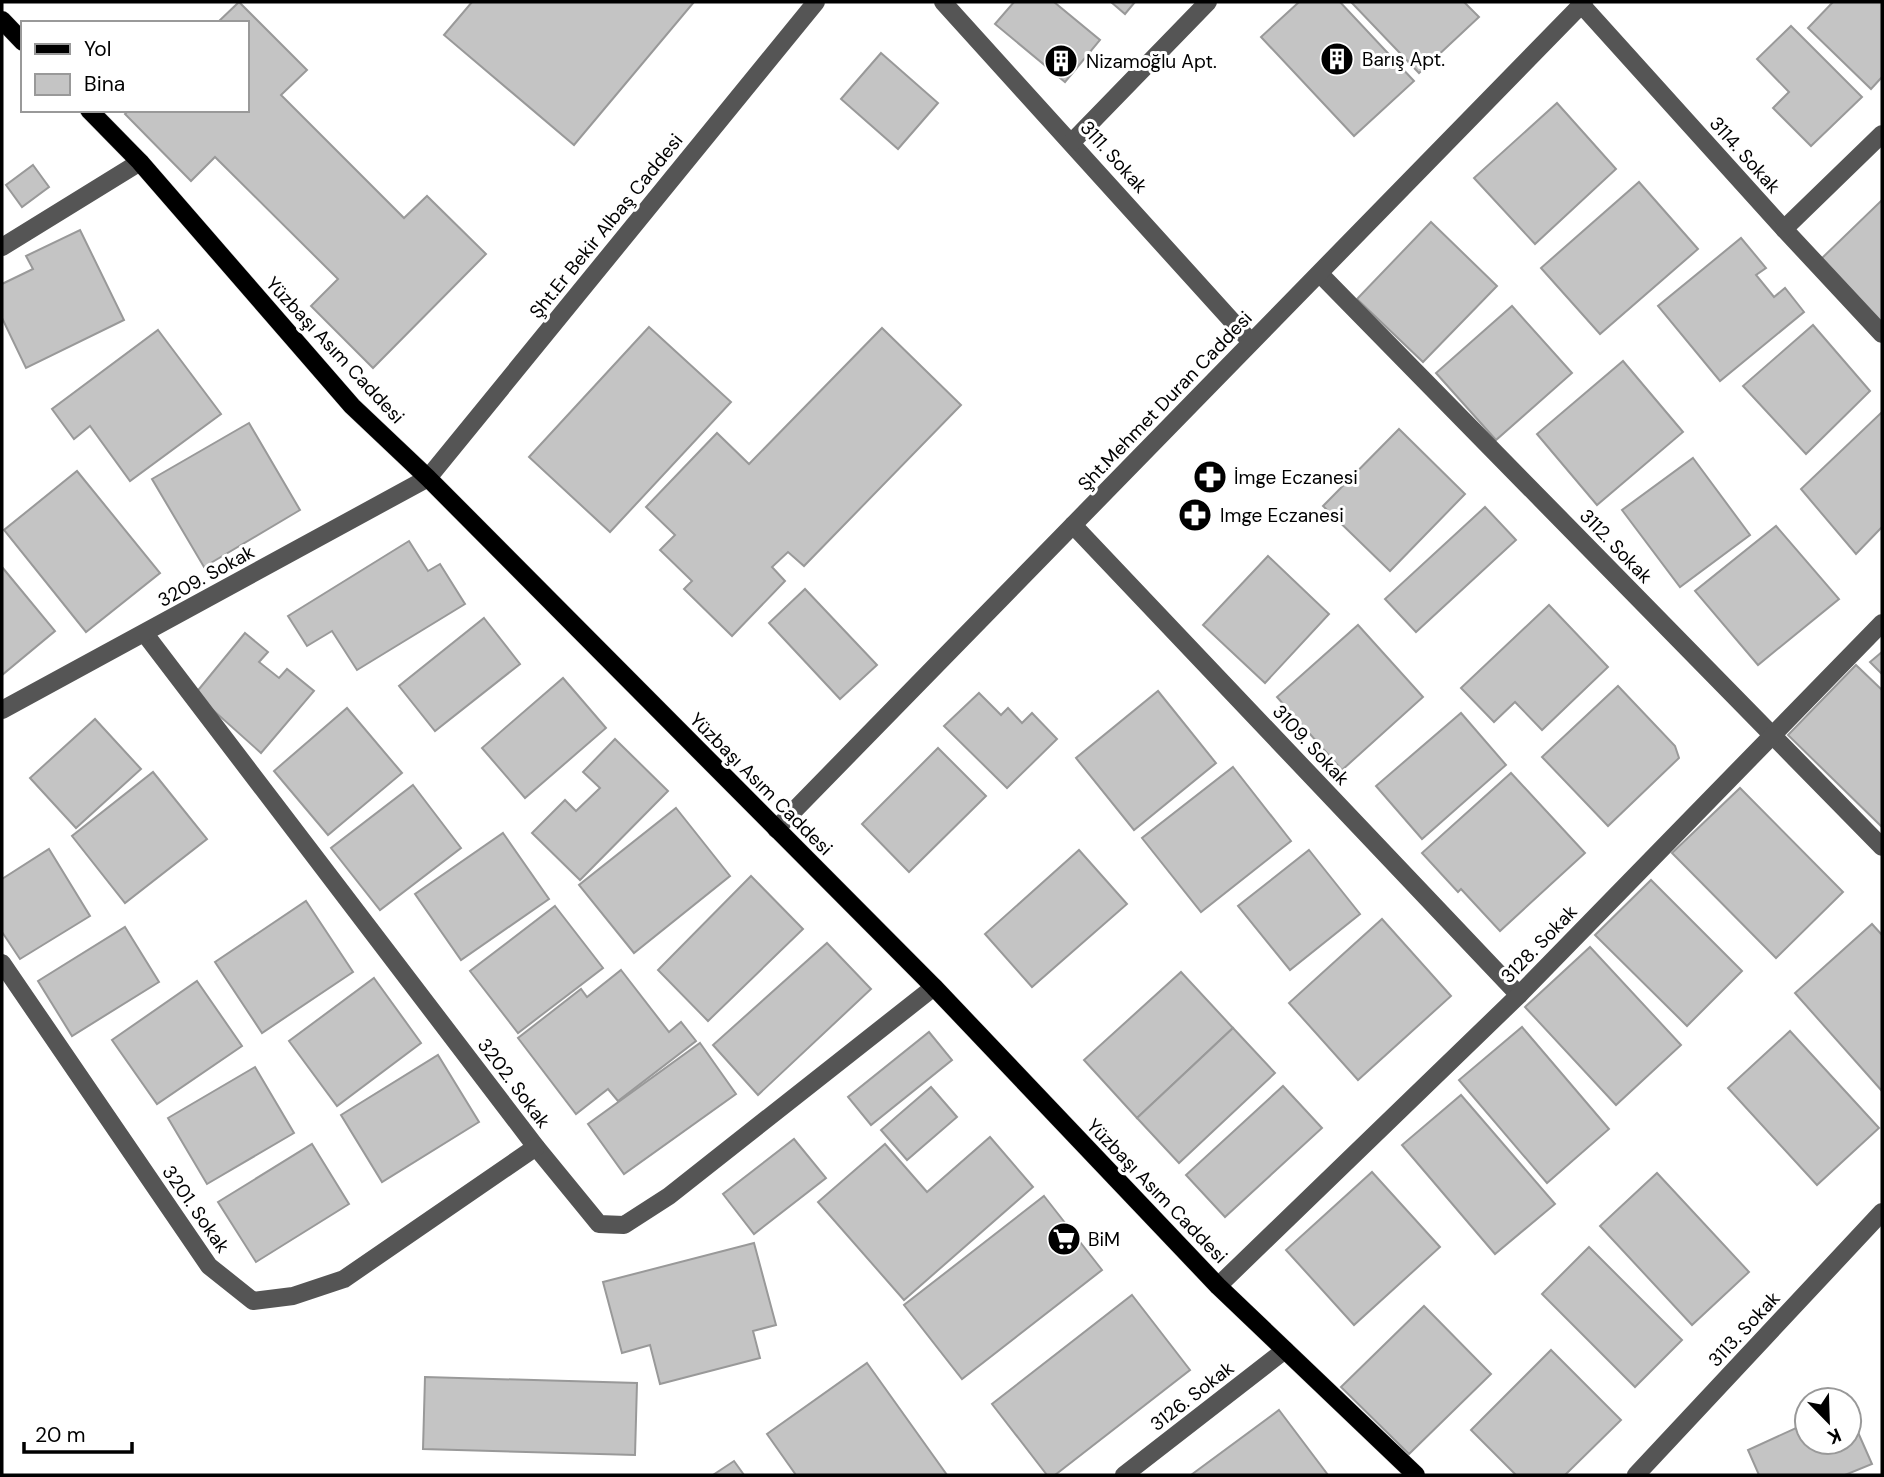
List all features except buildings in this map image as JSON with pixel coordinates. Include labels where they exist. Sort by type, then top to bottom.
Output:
[{"type":"main road","points":[[2,20],[21,40]]},
{"type":"main road","name":"Yüzbaşı Asım Caddesi","points":[[91,112],[140,162],[352,406],[428,478],[933,987],[1218,1286],[1416,1475]]},
{"type":"street","name":"Şht.Er Bekir Albaş Caddesi","points":[[428,478],[816,2]]},
{"type":"street","name":"3111. Sokak","points":[[943,2],[1251,342]]},
{"type":"street","points":[[1072,142],[1208,2]]},
{"type":"street","name":"3114. Sokak","points":[[1581,3],[1882,334]]},
{"type":"street","name":"Şht.Mehmet Duran Caddesi","points":[[776,829],[1320,274],[1581,3]]},
{"type":"street","points":[[1784,229],[1882,134]]},
{"type":"street","points":[[2,247],[140,162]]},
{"type":"street","name":"3112. Sokak","points":[[1320,274],[1882,846]]},
{"type":"street","name":"3209. Sokak","points":[[2,710],[428,478]]},
{"type":"street","name":"3109. Sokak","points":[[1073,525],[1519,995]]},
{"type":"street","name":"3128. Sokak","points":[[1218,1286],[1519,995],[1882,623]]},
{"type":"street","name":"3202. Sokak","points":[[145,634],[536,1147],[599,1224],[624,1225],[669,1196],[933,987]]},
{"type":"street","name":"3201. Sokak","points":[[2,963],[209,1266],[253,1301],[293,1296],[344,1279],[536,1147]]},
{"type":"street","name":"3113. Sokak","points":[[1636,1475],[1882,1212]]},
{"type":"street","name":"3126. Sokak","points":[[1124,1475],[1285,1350]]},
{"type":"place","name":"Barış Apt.","points":[[1337,59]]},
{"type":"place","name":"Nizamoğlu Apt.","points":[[1061,61]]},
{"type":"place","name":"İmge Eczanesi","points":[[1210,477]]},
{"type":"place","name":"Imge Eczanesi","points":[[1195,515]]},
{"type":"place","name":"BiM","points":[[1064,1239]]}]
